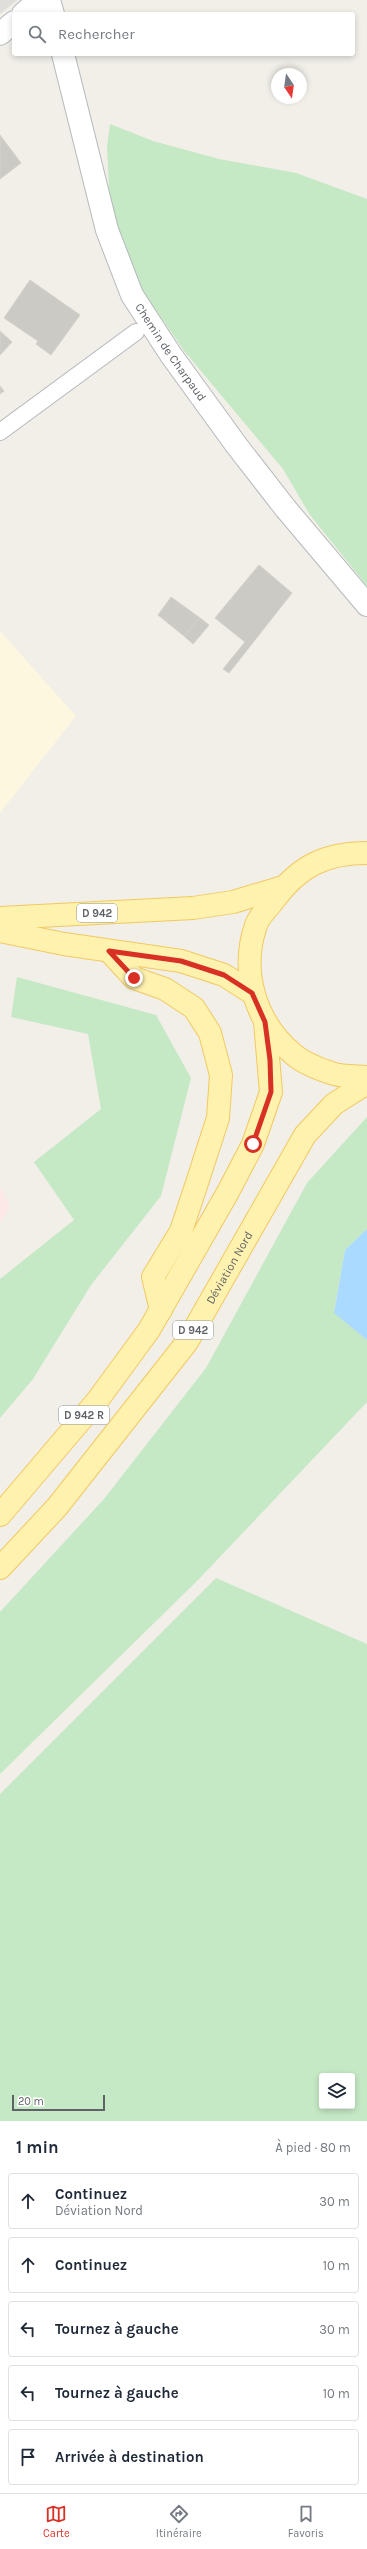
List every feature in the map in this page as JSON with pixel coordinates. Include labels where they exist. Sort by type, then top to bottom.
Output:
[{"type":"main road","points":[[367,853],[342,853],[305,867],[284,887],[257,923],[249,958],[252,993],[265,1022],[293,1055],[332,1074],[367,1077]]},
{"type":"main road","name":"D 942","points":[[0,918],[193,908],[233,902],[284,887]]},
{"type":"main road","points":[[0,931],[109,951],[181,961],[224,975],[252,993]]},
{"type":"main road","points":[[109,951],[134,978],[165,989],[194,1008],[210,1033],[221,1075],[218,1118],[181,1231],[153,1277],[160,1310]]},
{"type":"main road","name":"D 942 R","points":[[0,1516],[97,1401],[149,1330],[250,1150],[271,1092],[270,1060],[265,1022]]},
{"type":"main road","name":"Déviation Nord","points":[[0,1568],[57,1507],[187,1342],[305,1135],[334,1104],[367,1083]]},
{"type":"street","points":[[25,12],[39,0]]},
{"type":"street","points":[[49,0],[52,12]]},
{"type":"street","points":[[0,34],[12,24]]},
{"type":"street","name":"Chemin de Charpaud","points":[[64,56],[107,230],[132,295],[171,355],[237,446],[286,509],[367,605]]},
{"type":"lane","points":[[0,432],[136,332]]},
{"type":"shaded area","points":[[0,0],[17,0],[0,14]]},
{"type":"shaded area","points":[[0,631],[76,716],[0,813]]},
{"type":"shaded area","points":[[0,1186],[10,1207],[0,1222]]},
{"type":"green space","points":[[110,124],[153,141],[219,159],[296,173],[367,199],[367,586],[310,515],[283,469],[185,352],[131,274],[110,210],[107,147]]},
{"type":"green space","points":[[17,977],[156,1015],[191,1078],[161,1196],[91,1285],[33,1379],[0,1418],[0,1279],[74,1220],[34,1162],[101,1109],[88,1034],[11,1017]]},
{"type":"green space","points":[[367,1117],[367,1229],[345,1250],[334,1312],[367,1340],[367,1402],[198,1580],[0,1774],[0,1612],[104,1499],[206,1368],[307,1183]]},
{"type":"green space","points":[[216,1578],[367,1644],[367,2121],[0,2121],[0,1794]]},
{"type":"water","points":[[367,1229],[367,1340],[334,1313],[345,1250]]},
{"type":"building","points":[[0,135],[21,163],[0,179]]},
{"type":"building","points":[[30,280],[80,315],[51,355],[36,344],[38,341],[4,318]]},
{"type":"building","points":[[0,331],[12,342],[0,355]]},
{"type":"building","points":[[0,386],[4,391],[0,394]]},
{"type":"building","points":[[259,565],[292,593],[229,673],[223,669],[245,642],[215,618]]},
{"type":"building","points":[[171,597],[200,618],[184,636],[158,615]]},
{"type":"building","points":[[200,618],[209,625],[193,644],[184,636]]},
{"type":"route","points":[[134,978],[109,951],[181,961],[224,975],[252,993],[265,1022],[270,1060],[271,1092],[253,1144]]}]
